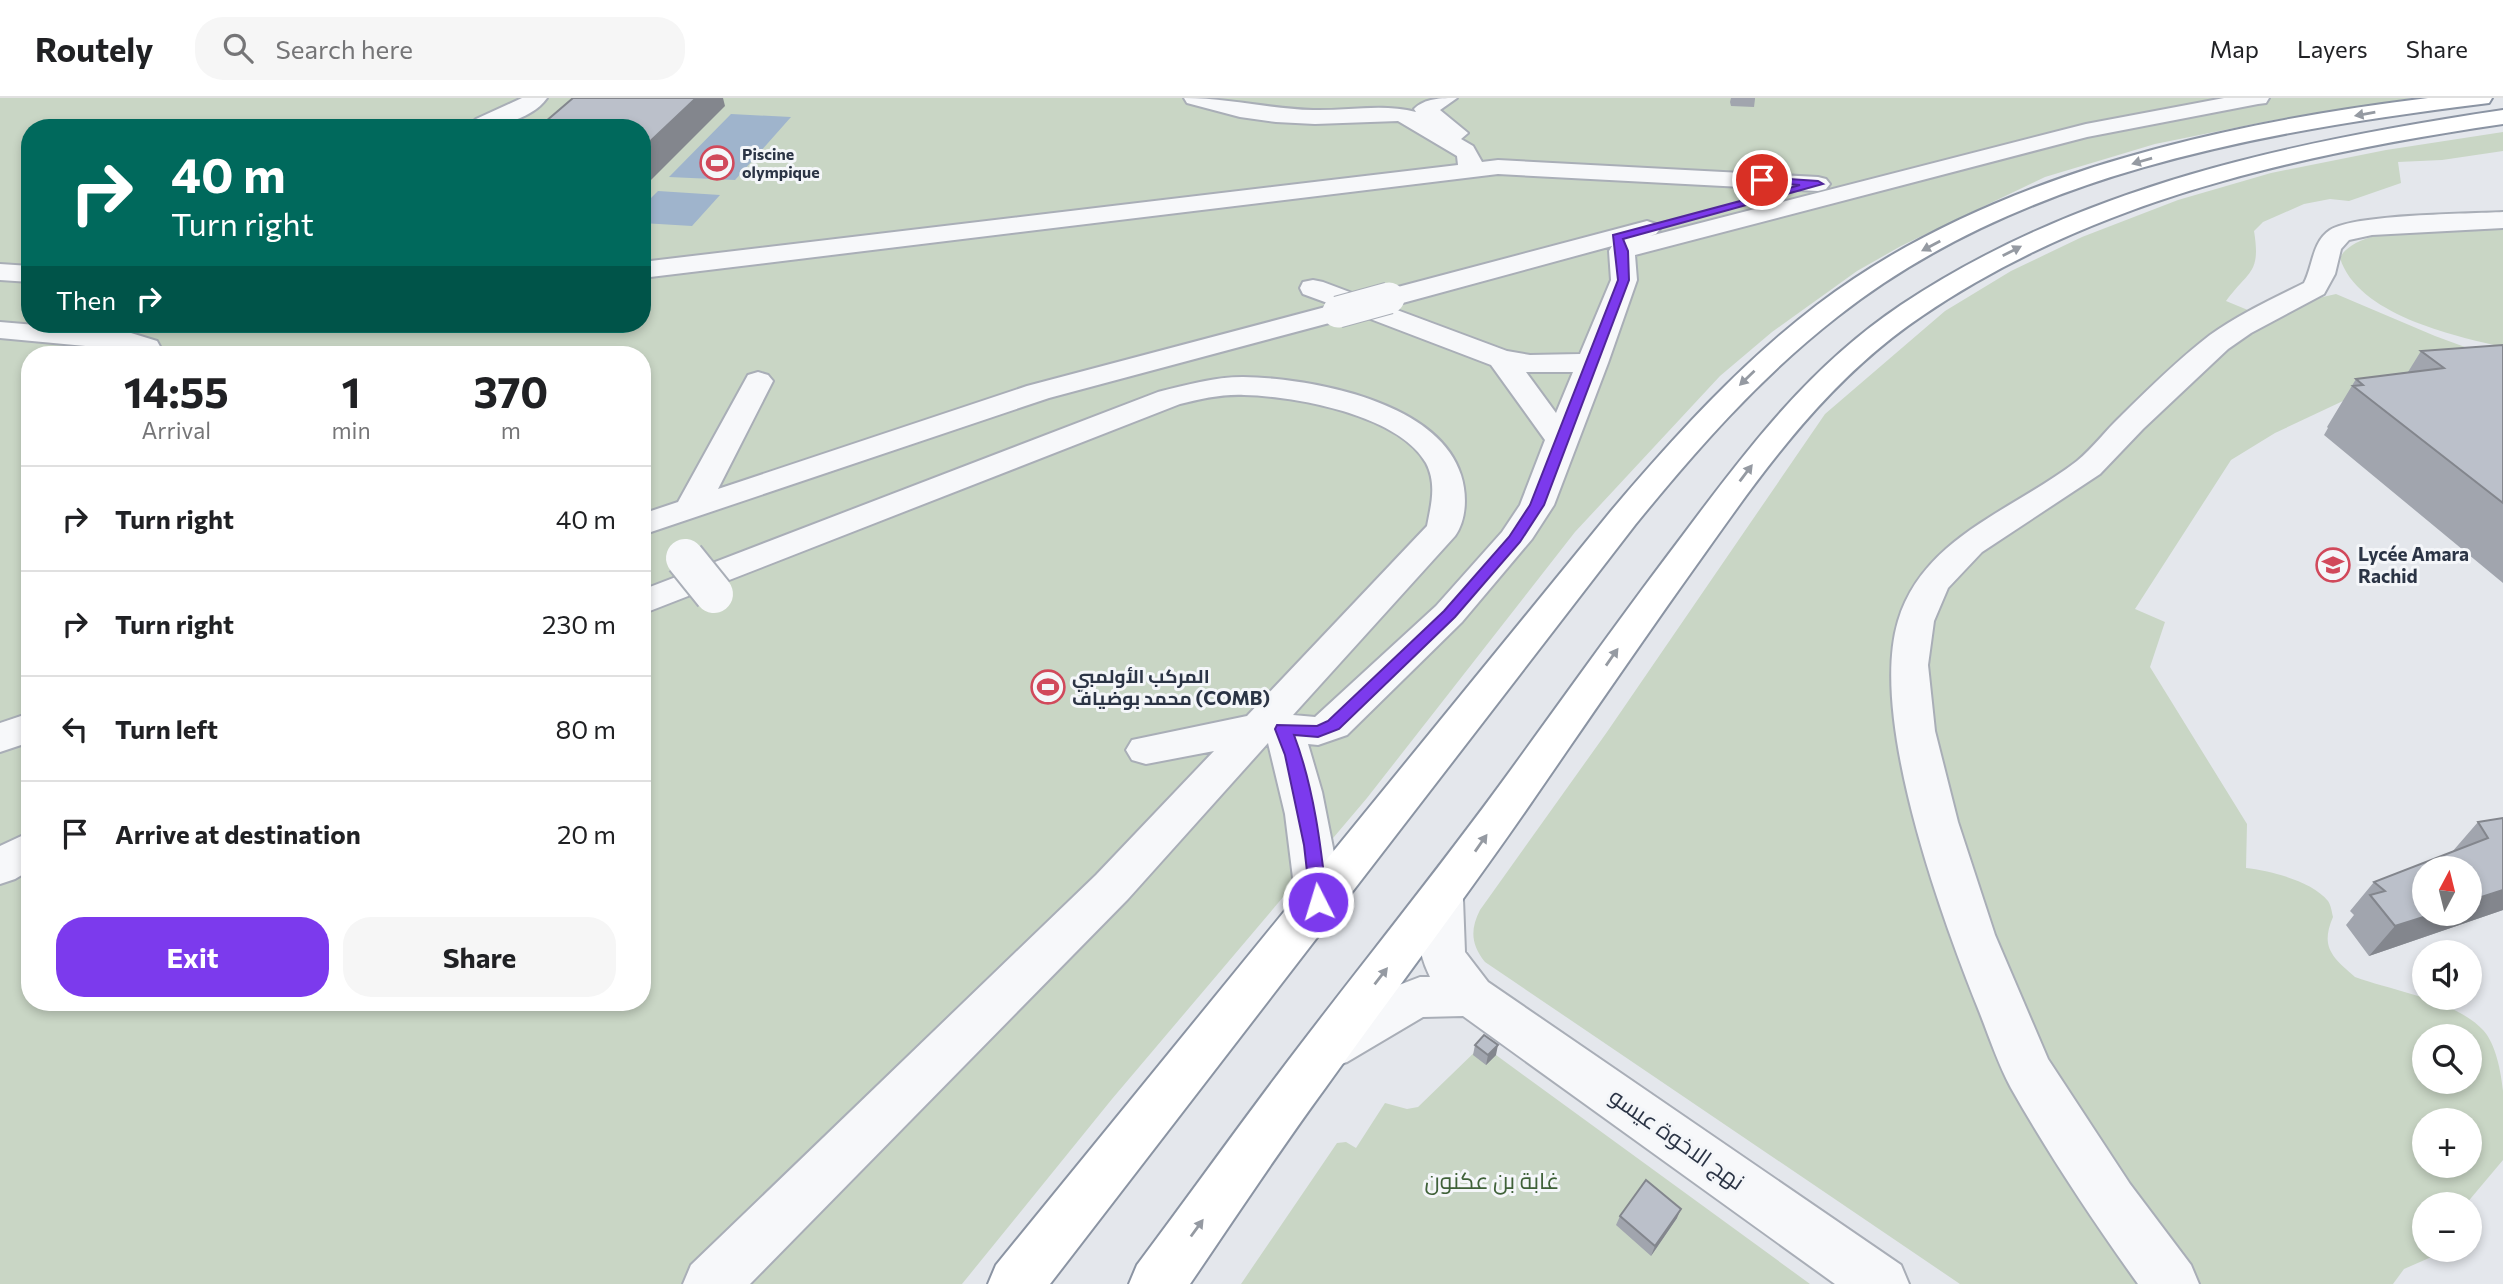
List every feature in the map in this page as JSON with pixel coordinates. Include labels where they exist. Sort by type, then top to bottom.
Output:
[{"type":"highway","points":[[1016,1284],[1578,573],[1696,432],[1773,354],[1864,285],[1982,221],[2037,197],[2140,161],[2221,141],[2481,98]]},
{"type":"highway","points":[[1157,1284],[1325,1050],[1441,898],[1641,616],[1781,428],[1853,356],[1914,308],[2010,252],[2046,235],[2193,182],[2316,151],[2444,125],[2503,117]]},
{"type":"street","points":[[484,119],[486,111],[500,98]]},
{"type":"street","points":[[496,119],[513,113],[536,98]]},
{"type":"street","points":[[1195,98],[1240,110],[1276,115],[1315,117],[1399,114],[1444,131],[1489,154],[1542,168]]},
{"type":"street","points":[[1395,98],[1444,131]]},
{"type":"street","points":[[1446,98],[1425,109],[1472,160],[1469,170]]},
{"type":"street","points":[[651,523],[1038,392],[1389,298],[2086,131],[2258,98]]},
{"type":"street","points":[[1620,244],[1818,184],[2060,122]]},
{"type":"street","points":[[651,269],[1469,170],[1542,168],[1818,184]]},
{"type":"street","points":[[2171,1284],[2111,1202],[2028,1070],[1972,935],[1937,822],[1914,732],[1909,665],[1916,621],[1933,584],[1970,545],[2089,467],[2141,414],[2218,343],[2241,327],[2314,288],[2322,274],[2329,247],[2340,235],[2360,228],[2503,220]]},
{"type":"street","points":[[1146,750],[1273,728],[1318,732],[1333,725],[1450,614],[1515,539],[1537,505],[1624,280],[1620,244]]},
{"type":"street","points":[[0,272],[21,273]]},
{"type":"street","points":[[1313,288],[1501,359],[1530,364],[1593,363]]},
{"type":"street","points":[[0,330],[21,332]]},
{"type":"street","points":[[33,333],[131,342],[144,346]]},
{"type":"street","points":[[1501,359],[1561,440]]},
{"type":"street","points":[[690,510],[758,381]]},
{"type":"street","points":[[651,599],[1169,398],[1204,389],[1241,386],[1318,393],[1377,412],[1421,439],[1448,476],[1451,497],[1443,528],[1273,728],[711,1284]]},
{"type":"street","points":[[651,526],[685,558],[714,594]]},
{"type":"street","points":[[1273,728],[1293,755],[1312,845],[1318,902]]},
{"type":"street","points":[[0,738],[21,730]]},
{"type":"street","points":[[0,867],[21,854]]},
{"type":"street","name":"نهج الاخوة عيسو","points":[[1441,898],[1441,952],[1450,974],[1471,996],[1881,1284]]},
{"type":"street","points":[[1325,1050],[1403,1004],[1420,997],[1471,996]]},
{"type":"green space","name":"المركب الأولمبي محمد بوضياف (COMB)","points":[[0,98],[2412,98],[2274,120],[2155,144],[2045,177],[1901,246],[1857,271],[1772,332],[1720,376],[1575,532],[1367,798],[1112,1099],[962,1284],[0,1284]]},
{"type":"green space","points":[[2503,132],[2503,151],[2442,160],[2398,162],[2401,183],[2349,201],[2330,199],[2304,204],[2263,222],[2254,231],[2256,256],[2251,271],[2226,301],[2272,320],[2314,299],[2336,294],[2435,336],[2503,361],[2375,386],[2275,433],[2231,460],[2135,609],[2165,622],[2150,667],[2247,824],[2246,868],[2279,874],[2302,883],[2328,901],[2333,917],[2328,936],[2330,951],[2355,977],[2412,995],[2412,1010],[2455,1010],[2476,1024],[2412,1024],[2412,1094],[2482,1094],[2482,1029],[2488,1036],[2495,1050],[2503,1091],[2503,1160],[2476,1192],[2412,1192],[2412,1262],[2420,1262],[2404,1269],[2393,1284],[1960,1284],[1485,962],[1477,949],[1473,930],[1480,910],[1607,732],[1825,414],[1945,311],[2011,271],[2082,237],[2178,200],[2271,173],[2386,150]]},
{"type":"green space","points":[[2503,225],[2503,347],[2434,329],[2386,308],[2366,294],[2350,277],[2340,258],[2350,247],[2367,238],[2389,233],[2439,227]]},
{"type":"green space","name":"غابة بن عكنون","points":[[1482,1045],[1810,1284],[1241,1284],[1337,1143],[1346,1142],[1356,1148],[1385,1103],[1407,1109],[1418,1107]]},
{"type":"water","points":[[731,114],[791,117],[735,180],[669,177]]},
{"type":"water","points":[[658,191],[720,195],[692,226],[651,224],[651,198]]},
{"type":"building","points":[[573,98],[696,98],[651,140],[651,119],[548,119]]},
{"type":"building","points":[[2503,345],[2503,503],[2353,386],[2363,385],[2356,379],[2444,368],[2421,351]]},
{"type":"building","points":[[2503,818],[2503,890],[2482,897],[2482,856],[2441,856],[2488,838],[2478,822]]},
{"type":"building","points":[[2412,867],[2412,921],[2395,926],[2370,895],[2385,891],[2374,882]]},
{"type":"building","points":[[1484,1035],[1498,1045],[1488,1055],[1475,1045]]},
{"type":"building","points":[[1646,1180],[1681,1209],[1655,1246],[1620,1216]]},
{"type":"place","name":"Piscine olympique","points":[[717,163]]},
{"type":"place","name":"Lycée Amara Rachid","points":[[2333,565]]},
{"type":"place","name":"المركب الأولمبي محمد بوضياف (COMB)","points":[[1048,687]]},
{"type":"route","points":[[1318,902],[1312,845],[1293,755],[1283,729],[1318,732],[1333,725],[1450,614],[1515,539],[1547,484],[1561,440],[1624,280],[1622,251],[1617,237],[1818,184],[1762,180]]}]
